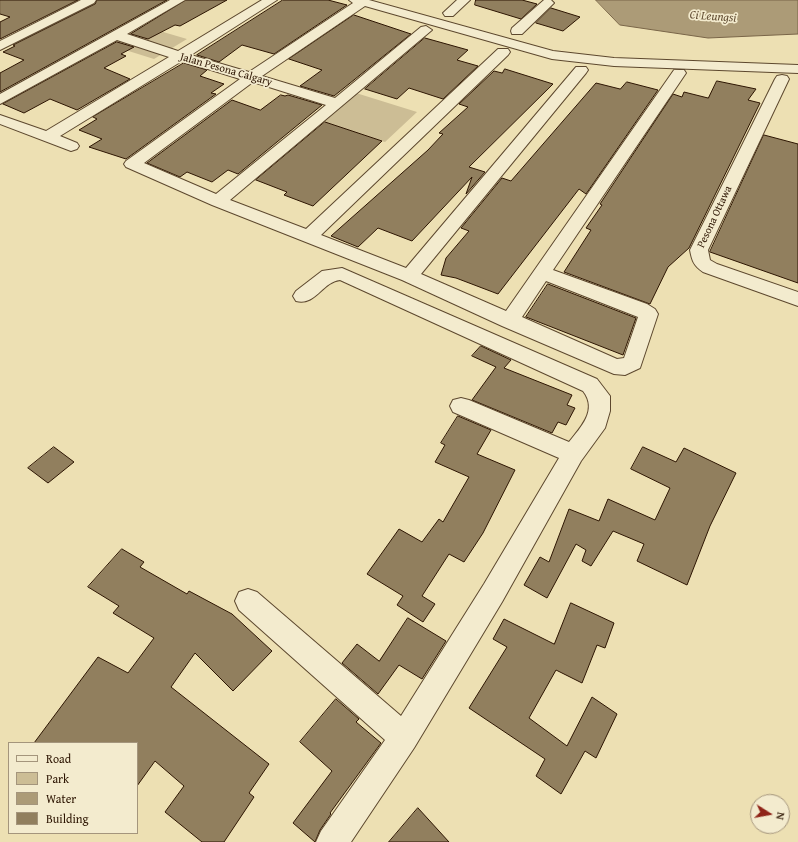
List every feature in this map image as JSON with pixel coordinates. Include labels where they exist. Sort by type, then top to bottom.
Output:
[{"type":"street","points":[[0,46],[90,0]]},
{"type":"street","points":[[0,100],[179,0]]},
{"type":"street","points":[[48,137],[271,0]]},
{"type":"street","points":[[399,0],[464,17]]},
{"type":"street","points":[[449,13],[464,0]]},
{"type":"street","points":[[543,273],[640,309],[648,314],[633,363],[625,367],[614,366],[409,276],[218,201],[132,164],[359,1],[552,54],[614,62],[798,69]]},
{"type":"street","points":[[517,30],[548,2]]},
{"type":"street","points":[[406,24],[503,52],[580,70],[710,74]]},
{"type":"street","points":[[502,27],[533,35]]},
{"type":"street","points":[[218,201],[426,30]]},
{"type":"street","name":"Jalan Pesona Calgary","points":[[116,35],[178,57],[253,76],[336,103]]},
{"type":"street","points":[[309,236],[503,52]]},
{"type":"street","points":[[409,276],[580,70]]},
{"type":"street","points":[[509,321],[679,73]]},
{"type":"street","points":[[754,77],[790,80]]},
{"type":"street","name":"Pesona Ottawa","points":[[790,80],[699,250],[702,263],[710,268],[798,299]]},
{"type":"street","points":[[0,119],[71,146]]},
{"type":"street","points":[[303,296],[329,275],[342,274],[590,385],[599,396],[597,422],[573,454],[493,593],[404,738],[332,842]]},
{"type":"street","points":[[461,406],[573,454]]},
{"type":"street","points":[[248,601],[404,738]]},
{"type":"green space","points":[[136,24],[187,39],[154,59],[103,43]]},
{"type":"green space","points":[[356,93],[417,112],[385,142],[322,122]]},
{"type":"water","name":"Ci Leungsi","points":[[596,0],[798,0],[798,34],[708,38],[620,25]]},
{"type":"building","points":[[0,0],[78,0],[0,39],[0,22],[10,17],[0,14]]},
{"type":"building","points":[[97,0],[167,0],[0,92],[0,73],[24,60],[3,52],[15,46],[13,45],[95,4]]},
{"type":"building","points":[[186,0],[227,0],[180,26],[175,25],[148,39],[131,34]]},
{"type":"building","points":[[283,0],[328,0],[347,5],[274,54],[242,45],[219,62],[197,55]]},
{"type":"building","points":[[476,0],[522,0],[537,4],[521,19],[475,5]]},
{"type":"building","points":[[551,8],[580,17],[563,31],[536,23]]},
{"type":"building","points":[[354,15],[411,34],[334,96],[300,86],[322,70],[289,59]]},
{"type":"building","points":[[425,38],[468,50],[457,60],[478,66],[443,99],[409,88],[397,99],[365,89]]},
{"type":"building","points":[[117,42],[134,47],[121,54],[126,56],[104,68],[130,79],[77,110],[50,99],[24,113],[3,104]]},
{"type":"building","points":[[184,63],[207,70],[200,76],[224,84],[211,93],[216,94],[126,159],[89,147],[102,139],[79,130],[97,119],[93,117]]},
{"type":"building","points":[[505,69],[553,84],[469,167],[485,172],[466,194],[472,177],[412,241],[378,228],[358,247],[331,236],[428,150],[443,134],[439,133],[468,107],[459,104],[494,71],[502,73]]},
{"type":"building","points":[[717,81],[756,89],[748,100],[760,103],[689,248],[668,267],[650,304],[564,272],[591,230],[586,228],[602,205],[600,204],[673,94],[682,97],[684,92],[708,98]]},
{"type":"building","points":[[627,82],[658,90],[586,194],[579,189],[498,294],[456,278],[441,275],[446,258],[469,231],[461,228],[502,178],[511,181],[596,83],[620,89]]},
{"type":"building","points":[[281,95],[288,95],[322,105],[238,174],[228,170],[212,182],[187,172],[180,177],[147,163],[232,100],[260,110]]},
{"type":"building","points":[[325,122],[382,141],[313,206],[284,195],[287,192],[256,180]]},
{"type":"building","points":[[764,135],[798,144],[798,283],[710,252]]},
{"type":"building","points":[[548,284],[636,318],[623,355],[526,317]]},
{"type":"building","points":[[481,346],[511,360],[504,368],[572,395],[567,405],[575,408],[566,425],[558,422],[552,433],[472,400],[496,367],[472,356]]},
{"type":"building","points":[[458,416],[491,430],[477,454],[515,470],[483,533],[464,562],[449,554],[422,596],[435,604],[423,622],[397,605],[403,596],[367,574],[399,529],[422,542],[439,519],[443,522],[469,477],[435,462],[445,445],[441,443]]},
{"type":"building","points":[[54,447],[74,462],[48,483],[28,468]]},
{"type":"building","points":[[643,447],[676,462],[684,448],[736,473],[710,526],[687,585],[637,561],[644,544],[613,531],[591,566],[582,561],[586,550],[576,544],[547,598],[524,585],[540,557],[549,562],[569,509],[599,521],[608,499],[655,520],[670,488],[631,469]]},
{"type":"building","points":[[122,549],[144,562],[140,567],[187,594],[189,591],[232,614],[272,651],[233,691],[195,653],[171,687],[269,764],[249,793],[254,797],[224,842],[202,842],[165,812],[184,786],[155,761],[138,785],[138,742],[35,742],[98,657],[128,673],[154,638],[113,613],[119,606],[88,587]]},
{"type":"building","points":[[571,603],[614,623],[605,648],[597,645],[582,683],[556,670],[529,718],[567,746],[592,697],[617,714],[596,758],[585,751],[561,794],[536,776],[545,759],[469,708],[507,647],[493,639],[504,619],[554,644]]},
{"type":"building","points":[[408,618],[446,641],[422,679],[399,665],[378,694],[342,663],[357,644],[379,661]]},
{"type":"building","points":[[336,699],[359,719],[356,722],[381,743],[330,813],[331,814],[320,830],[315,842],[293,823],[332,771],[300,742]]},
{"type":"building","points":[[418,808],[449,842],[389,842]]}]
